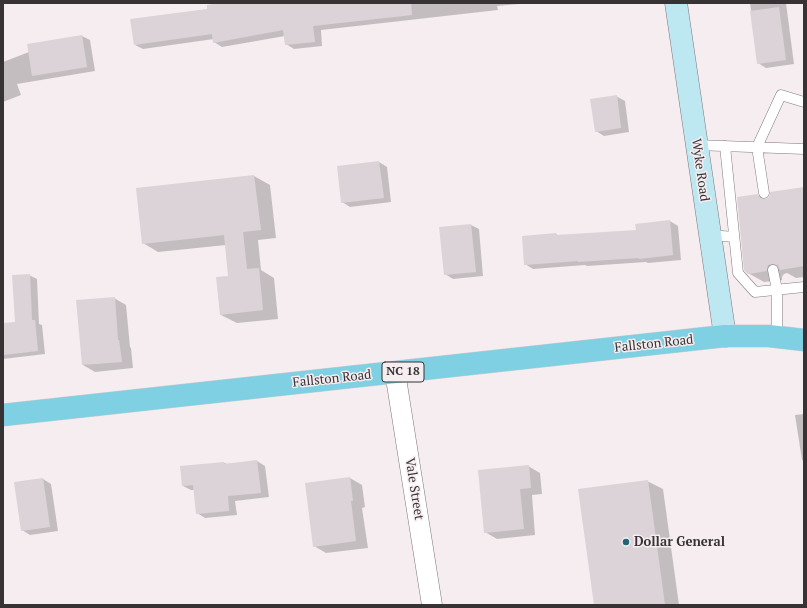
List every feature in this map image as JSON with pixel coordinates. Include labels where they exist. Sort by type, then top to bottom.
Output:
[{"type":"main road","name":"Wyke Road","points":[[676,3],[725,336]]},
{"type":"main road","name":"Fallston Road","points":[[3,415],[725,336],[777,337],[804,340]]},
{"type":"street","name":"Vale Street","points":[[395,372],[432,605]]},
{"type":"lane","points":[[764,193],[757,147],[782,95],[804,102]]},
{"type":"lane","points":[[696,145],[804,149]]},
{"type":"lane","points":[[725,146],[738,273],[756,292],[804,287]]},
{"type":"lane","points":[[710,235],[734,237]]},
{"type":"lane","points":[[774,270],[777,290],[777,337]]},
{"type":"building","points":[[219,3],[411,3],[412,15],[313,26],[315,42],[285,45],[283,30],[213,43],[212,34],[134,45],[130,19],[207,9],[207,5]]},
{"type":"building","points":[[779,7],[786,60],[757,64],[750,11]]},
{"type":"building","points":[[82,35],[87,67],[32,76],[27,44]]},
{"type":"building","points":[[617,95],[621,128],[595,132],[590,99]]},
{"type":"building","points":[[379,161],[384,198],[341,203],[337,166]]},
{"type":"building","points":[[254,175],[261,230],[243,232],[247,269],[259,268],[263,310],[220,315],[216,277],[228,276],[224,235],[142,244],[136,188]]},
{"type":"building","points":[[804,187],[804,266],[780,270],[778,265],[772,264],[768,265],[767,271],[748,274],[744,270],[737,197],[758,194],[759,197],[765,199],[768,198],[770,192]]},
{"type":"building","points":[[670,220],[673,255],[639,259],[524,265],[522,236],[556,233],[556,235],[636,230],[635,224]]},
{"type":"building","points":[[471,224],[476,272],[444,275],[439,227]]},
{"type":"building","points":[[30,274],[32,320],[35,320],[38,351],[3,355],[3,323],[15,322],[12,275]]},
{"type":"building","points":[[115,297],[118,340],[122,362],[82,365],[76,300]]},
{"type":"building","points":[[257,460],[261,493],[228,496],[229,511],[196,514],[193,485],[182,486],[180,466],[224,462],[224,464]]},
{"type":"building","points":[[529,465],[531,488],[520,489],[524,529],[484,533],[478,470]]},
{"type":"building","points":[[350,477],[353,501],[351,501],[356,541],[313,547],[305,483]]},
{"type":"building","points":[[43,478],[50,527],[21,531],[14,482]]},
{"type":"building","points":[[648,480],[665,605],[594,605],[578,489]]},
{"type":"place","name":"Dollar General","points":[[626,542]]}]
